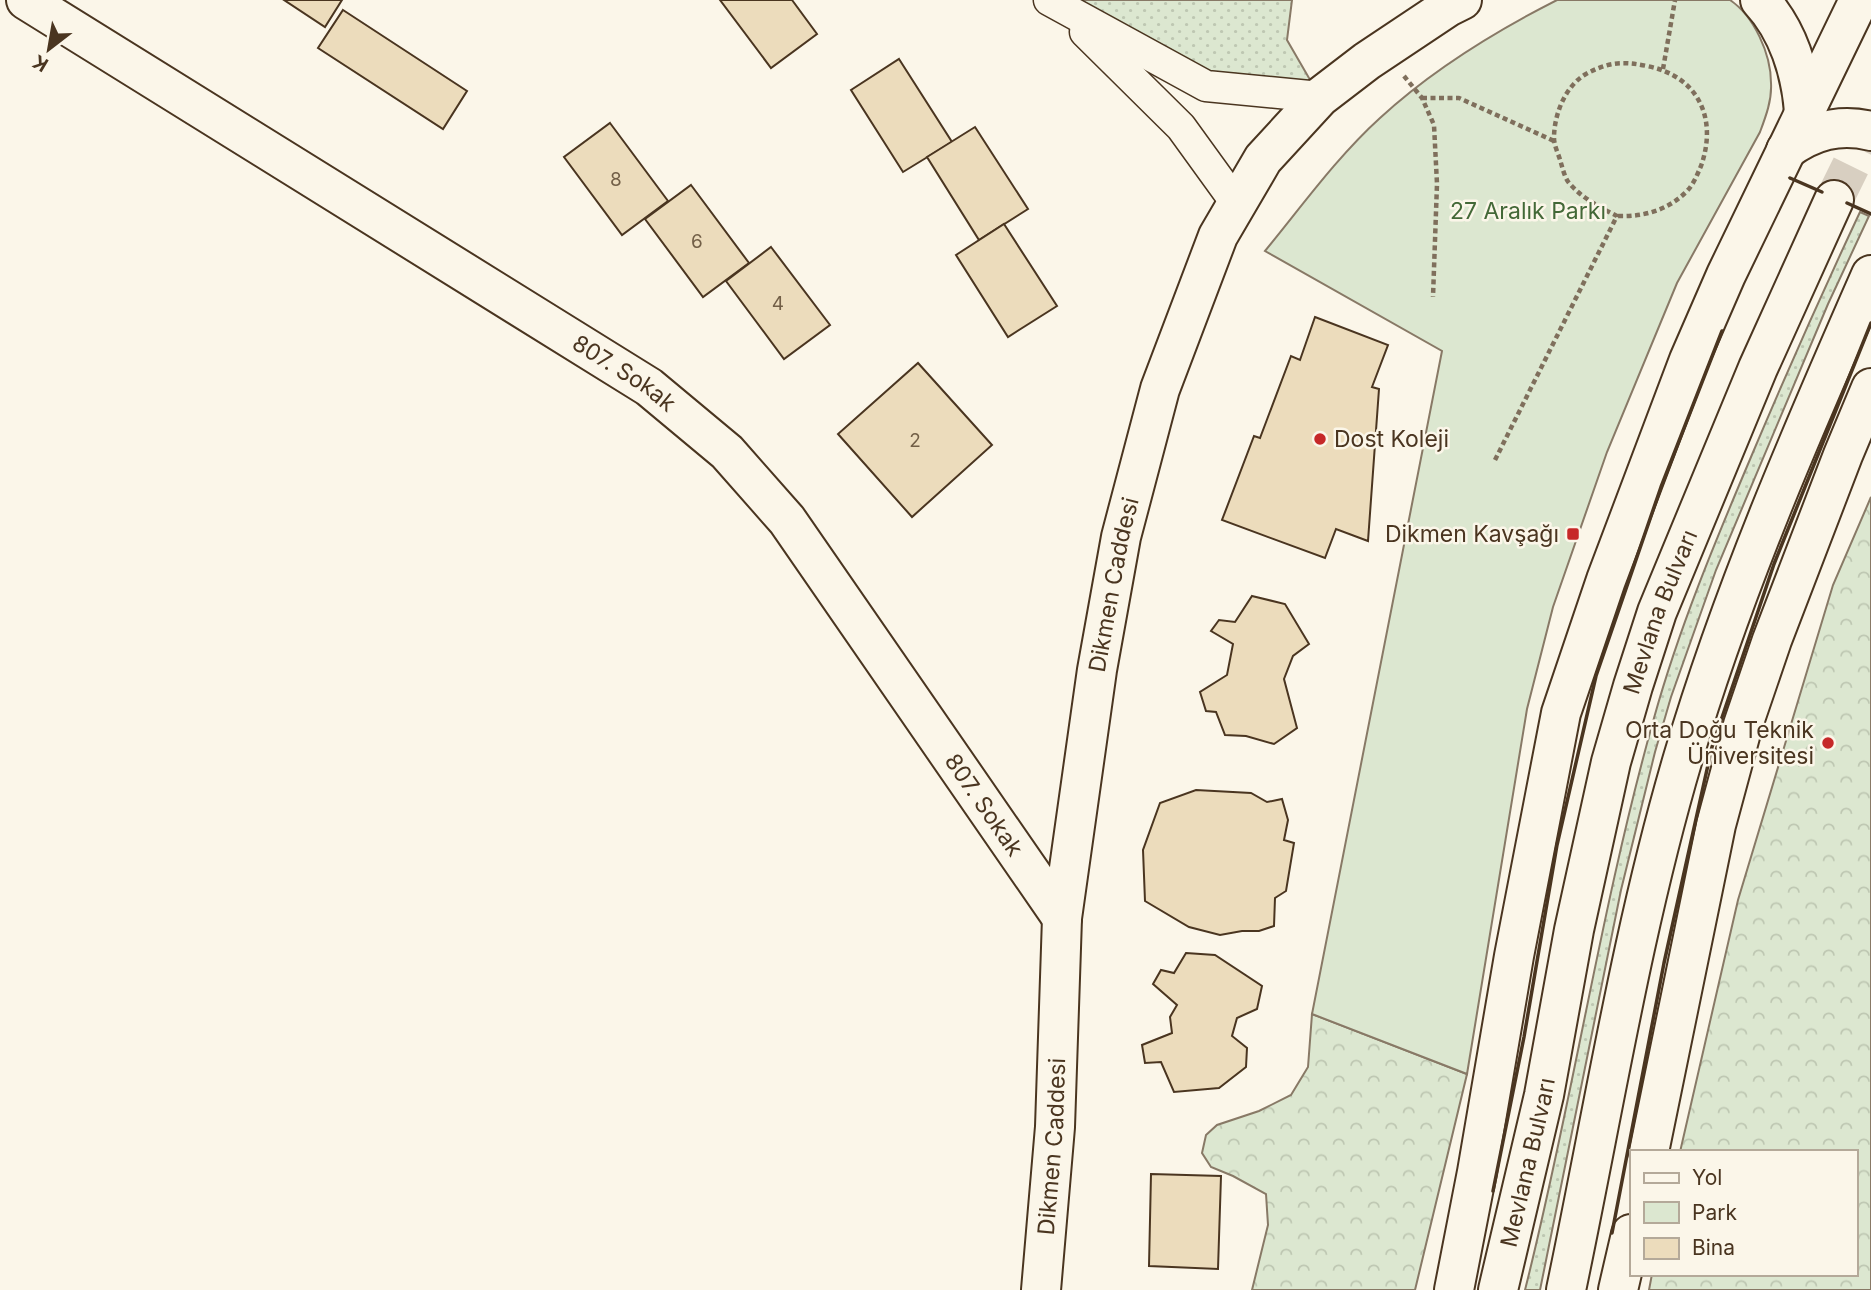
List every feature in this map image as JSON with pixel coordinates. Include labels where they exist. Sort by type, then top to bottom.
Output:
[{"type":"main road","name":"807. Sokak","points":[[26,0],[649,387],[727,452],[787,520],[1062,918]]},
{"type":"main road","name":"Dikmen Caddesi","points":[[1041,1290],[1055,1127],[1062,918],[1097,670],[1121,537],[1160,389],[1218,236],[1263,159],[1320,97],[1375,55],[1448,6],[1462,0]]},
{"type":"main road","points":[[1760,0],[1775,20],[1790,49],[1802,92],[1804,112]]},
{"type":"main road","points":[[1454,1290],[1561,713],[1606,580],[1689,360],[1859,0]]},
{"type":"main road","points":[[1786,150],[1803,137],[1819,131],[1856,127],[1871,131]]},
{"type":"main road","name":"Mevlana Bulvarı","points":[[1498,1290],[1544,1095],[1574,930],[1611,762],[1633,686],[1657,612],[1758,368],[1834,200]]},
{"type":"main road","points":[[1566,1290],[1637,947],[1682,760],[1704,690],[1768,519],[1871,275]]},
{"type":"main road","points":[[1649,1150],[1713,838],[1743,725],[1795,579],[1871,388]]},
{"type":"main road","points":[[1618,1290],[1630,1238]]},
{"type":"street","points":[[1056,5],[1206,86],[1320,97]]},
{"type":"street","points":[[1056,5],[1181,127],[1236,203]]},
{"type":"path","points":[[1663,69],[1675,0]]},
{"type":"path","points":[[1621,61],[1663,69],[1684,81],[1707,118],[1707,140],[1703,159],[1687,192],[1671,204],[1652,213],[1617,216],[1590,202],[1567,181],[1554,141],[1557,115],[1566,94],[1582,76],[1599,68],[1621,61]]},
{"type":"path","points":[[1433,297],[1436,160],[1434,125],[1422,98],[1459,97],[1554,141]]},
{"type":"path","points":[[1494,460],[1617,216]]},
{"type":"green space","points":[[1049,0],[1292,0],[1287,40],[1320,97],[1206,86]]},
{"type":"green space","name":"27 Aralık Parkı","points":[[1557,0],[1730,0],[1747,16],[1760,37],[1768,60],[1771,96],[1760,132],[1677,283],[1607,452],[1553,607],[1527,709],[1467,1074],[1312,1014],[1442,351],[1265,251],[1320,182],[1380,118],[1421,84],[1465,53]]},
{"type":"green space","points":[[1860,212],[1869,216],[1828,304],[1716,570],[1671,697],[1621,890],[1540,1290],[1525,1290],[1618,860],[1664,684],[1686,618],[1724,521]]},
{"type":"green space","name":"Orta Doğu Teknik Üniversitesi","points":[[1871,497],[1871,1290],[1649,1290],[1652,1276],[1857,1276],[1857,1150],[1680,1150],[1738,900],[1833,585]]},
{"type":"green space","points":[[1312,1014],[1467,1074],[1415,1290],[1252,1290],[1268,1225],[1266,1194],[1211,1167],[1202,1153],[1206,1135],[1217,1125],[1259,1111],[1291,1095],[1308,1067]]},
{"type":"building","points":[[284,0],[342,0],[325,27]]},
{"type":"building","points":[[720,0],[792,0],[817,34],[771,68]]},
{"type":"building","points":[[343,10],[467,91],[443,129],[318,48]]},
{"type":"building","points":[[899,59],[952,142],[903,172],[851,90]]},
{"type":"building","points":[[610,123],[668,201],[622,235],[564,157]]},
{"type":"building","points":[[975,127],[1028,209],[979,240],[927,157]]},
{"type":"building","points":[[691,185],[749,263],[703,297],[645,219]]},
{"type":"building","points":[[1004,224],[1057,306],[1008,337],[956,255]]},
{"type":"building","points":[[771,247],[830,325],[784,359],[726,281]]},
{"type":"building","points":[[1315,317],[1388,345],[1372,387],[1379,389],[1368,541],[1336,529],[1325,558],[1222,520],[1254,436],[1260,438],[1291,356],[1300,360]]},
{"type":"building","points":[[918,363],[992,445],[912,517],[838,434]]},
{"type":"building","points":[[1252,596],[1285,604],[1309,644],[1293,656],[1284,679],[1297,728],[1274,744],[1246,736],[1225,735],[1216,712],[1206,711],[1200,692],[1227,675],[1233,644],[1211,631],[1219,620],[1235,622]]},
{"type":"building","points":[[1196,790],[1251,793],[1267,802],[1282,799],[1288,820],[1284,840],[1294,843],[1286,891],[1275,898],[1274,926],[1259,931],[1220,935],[1189,927],[1145,901],[1143,850],[1160,803]]},
{"type":"building","points":[[1186,953],[1215,955],[1262,986],[1257,1009],[1237,1018],[1232,1036],[1247,1048],[1246,1067],[1219,1088],[1174,1092],[1161,1062],[1145,1063],[1142,1045],[1172,1033],[1170,1017],[1177,1005],[1153,984],[1161,970],[1174,973]]},
{"type":"building","points":[[1151,1174],[1221,1176],[1218,1269],[1149,1266]]},
{"type":"tunnel","points":[[1834,200],[1871,125]]},
{"type":"wall","points":[[1790,178],[1822,192]]},
{"type":"wall","points":[[1847,203],[1871,214]]},
{"type":"wall","points":[[1612,1233],[1664,963],[1712,747],[1774,564],[1871,323]]},
{"type":"wall","points":[[1493,1191],[1524,1037],[1557,845],[1596,676],[1661,487],[1722,331]]},
{"type":"place","name":"Dost Koleji","points":[[1320,439]]},
{"type":"place","name":"Dikmen Kavşağı","points":[[1573,534]]},
{"type":"place","name":"Orta Doğu Teknik Üniversitesi","points":[[1828,743]]}]
